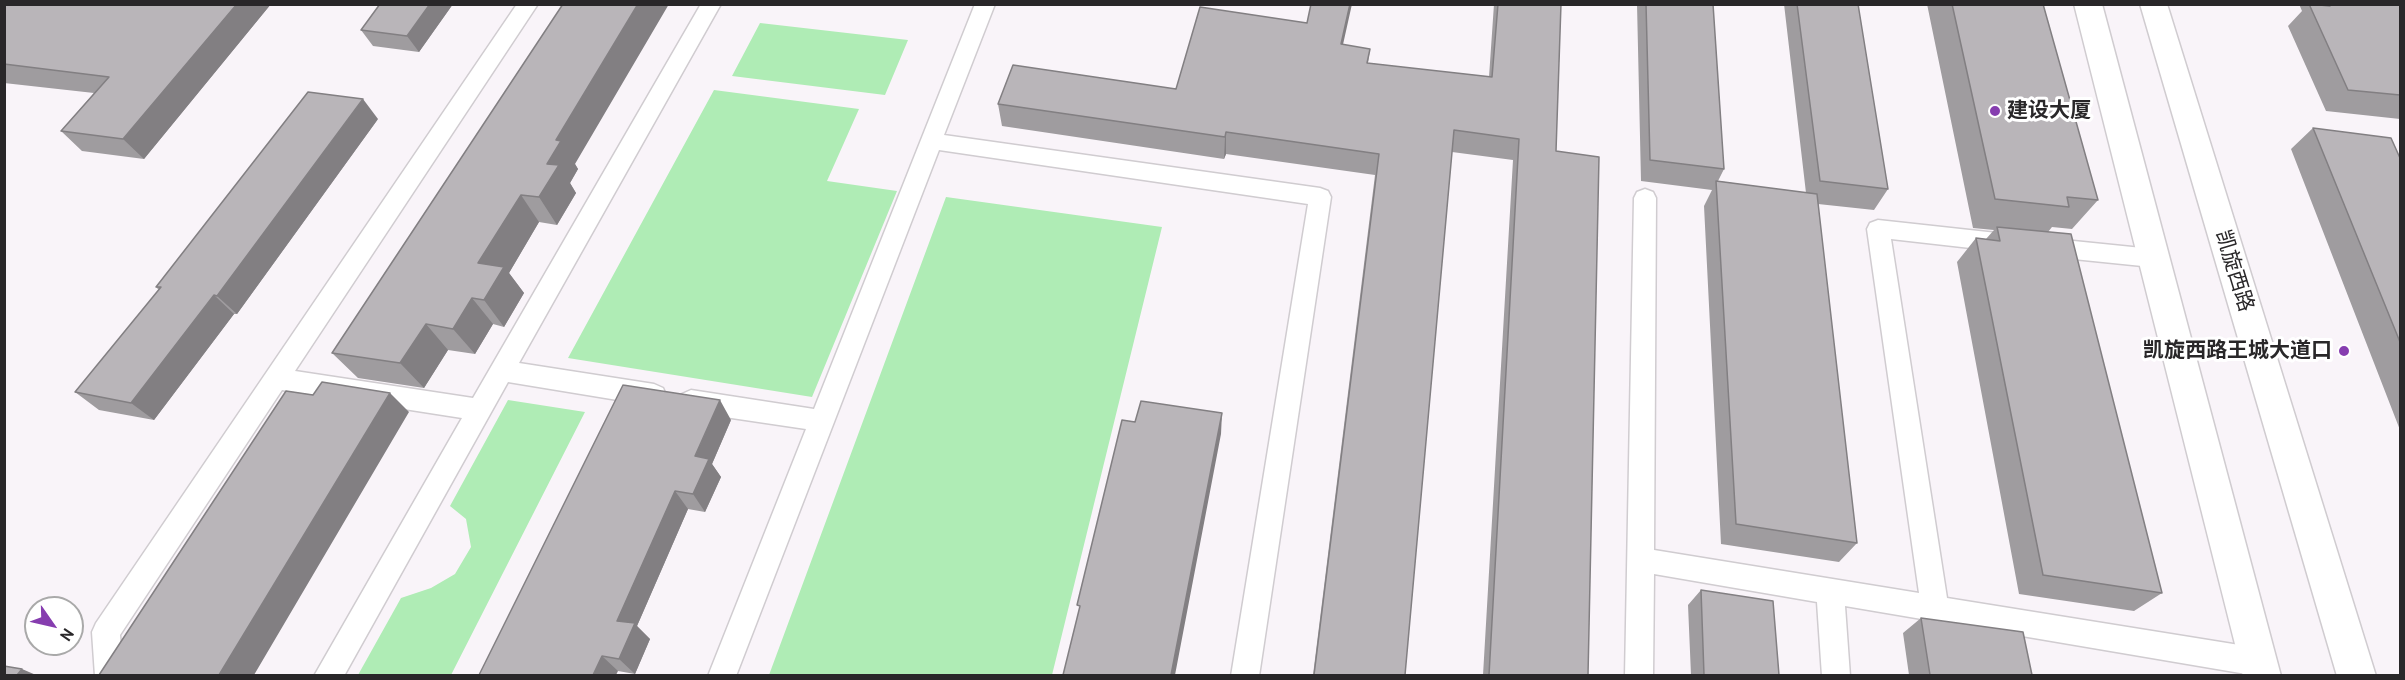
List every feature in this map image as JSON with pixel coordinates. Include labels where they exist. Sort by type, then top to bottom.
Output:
[{"type":"main road","points":[[2088,4],[2260,668]]},
{"type":"main road","name":"凯旋西路","points":[[2153,4],[2357,675]]},
{"type":"lane","points":[[109,675],[106,632],[528,4]]},
{"type":"lane","points":[[327,675],[711,4]]},
{"type":"lane","points":[[722,675],[985,4]]},
{"type":"lane","points":[[931,141],[1320,196],[1245,675]]},
{"type":"lane","points":[[1640,675],[1645,198]]},
{"type":"lane","points":[[1935,608],[1878,229],[2152,258]]},
{"type":"lane","points":[[502,370],[822,422]]},
{"type":"lane","points":[[276,379],[479,410]]},
{"type":"lane","points":[[1641,560],[1935,608],[2260,668]]},
{"type":"lane","points":[[1830,591],[1836,675]]},
{"type":"green space","points":[[760,23],[908,40],[885,95],[732,76]]},
{"type":"green space","points":[[714,90],[859,109],[827,181],[897,191],[812,397],[568,358]]},
{"type":"green space","points":[[946,197],[1162,227],[1052,675],[769,675]]},
{"type":"green space","points":[[508,400],[585,412],[451,675],[358,675],[401,598],[431,588],[455,574],[471,547],[466,519],[450,506]]},
{"type":"building","points":[[4,4],[237,4],[123,139],[61,131],[109,77],[4,64]]},
{"type":"building","points":[[380,4],[430,4],[407,36],[361,30]]},
{"type":"building","points":[[563,4],[638,4],[556,140],[561,141],[547,164],[559,165],[539,197],[521,195],[478,263],[504,267],[484,300],[472,298],[453,329],[426,324],[400,363],[332,353]]},
{"type":"building","points":[[1311,4],[1350,4],[1341,44],[1370,49],[1367,63],[1492,77],[1498,4],[1561,4],[1556,151],[1599,157],[1588,675],[1489,675],[1519,139],[1454,130],[1405,675],[1314,675],[1379,154],[1226,132],[1225,137],[998,104],[1013,65],[1176,89],[1200,7],[1307,23]]},
{"type":"building","points":[[1646,4],[1713,4],[1724,169],[1650,160]]},
{"type":"building","points":[[1797,4],[1858,4],[1888,189],[1820,181]]},
{"type":"building","name":"建设大厦","points":[[1952,4],[2043,4],[2098,200],[2067,197],[2069,207],[1995,199]]},
{"type":"building","points":[[2309,4],[2400,5],[2400,95],[2348,90]]},
{"type":"building","points":[[308,92],[363,99],[217,296],[214,295],[131,403],[75,392],[161,287],[156,287]]},
{"type":"building","points":[[2313,128],[2391,138],[2400,158],[2400,342]]},
{"type":"building","points":[[1716,181],[1817,194],[1857,543],[1736,524]]},
{"type":"building","points":[[1997,227],[2071,234],[2162,593],[2043,575],[1976,238],[2000,241]]},
{"type":"building","points":[[322,382],[390,393],[219,675],[99,675],[286,391],[313,395]]},
{"type":"building","points":[[623,385],[720,400],[695,456],[709,459],[693,494],[675,491],[617,621],[635,623],[619,659],[602,656],[593,675],[479,675]]},
{"type":"building","points":[[1141,401],[1222,413],[1171,675],[1063,675],[1080,606],[1077,605],[1122,420],[1135,422]]},
{"type":"building","points":[[1701,590],[1773,601],[1779,675],[1704,675]]},
{"type":"building","points":[[1921,618],[2023,632],[2032,675],[1930,675]]},
{"type":"building","points":[[4,666],[22,669],[17,675],[4,675]]},
{"type":"place","name":"建设大厦","points":[[1995,111]]},
{"type":"place","name":"凯旋西路王城大道口","points":[[2344,351]]}]
